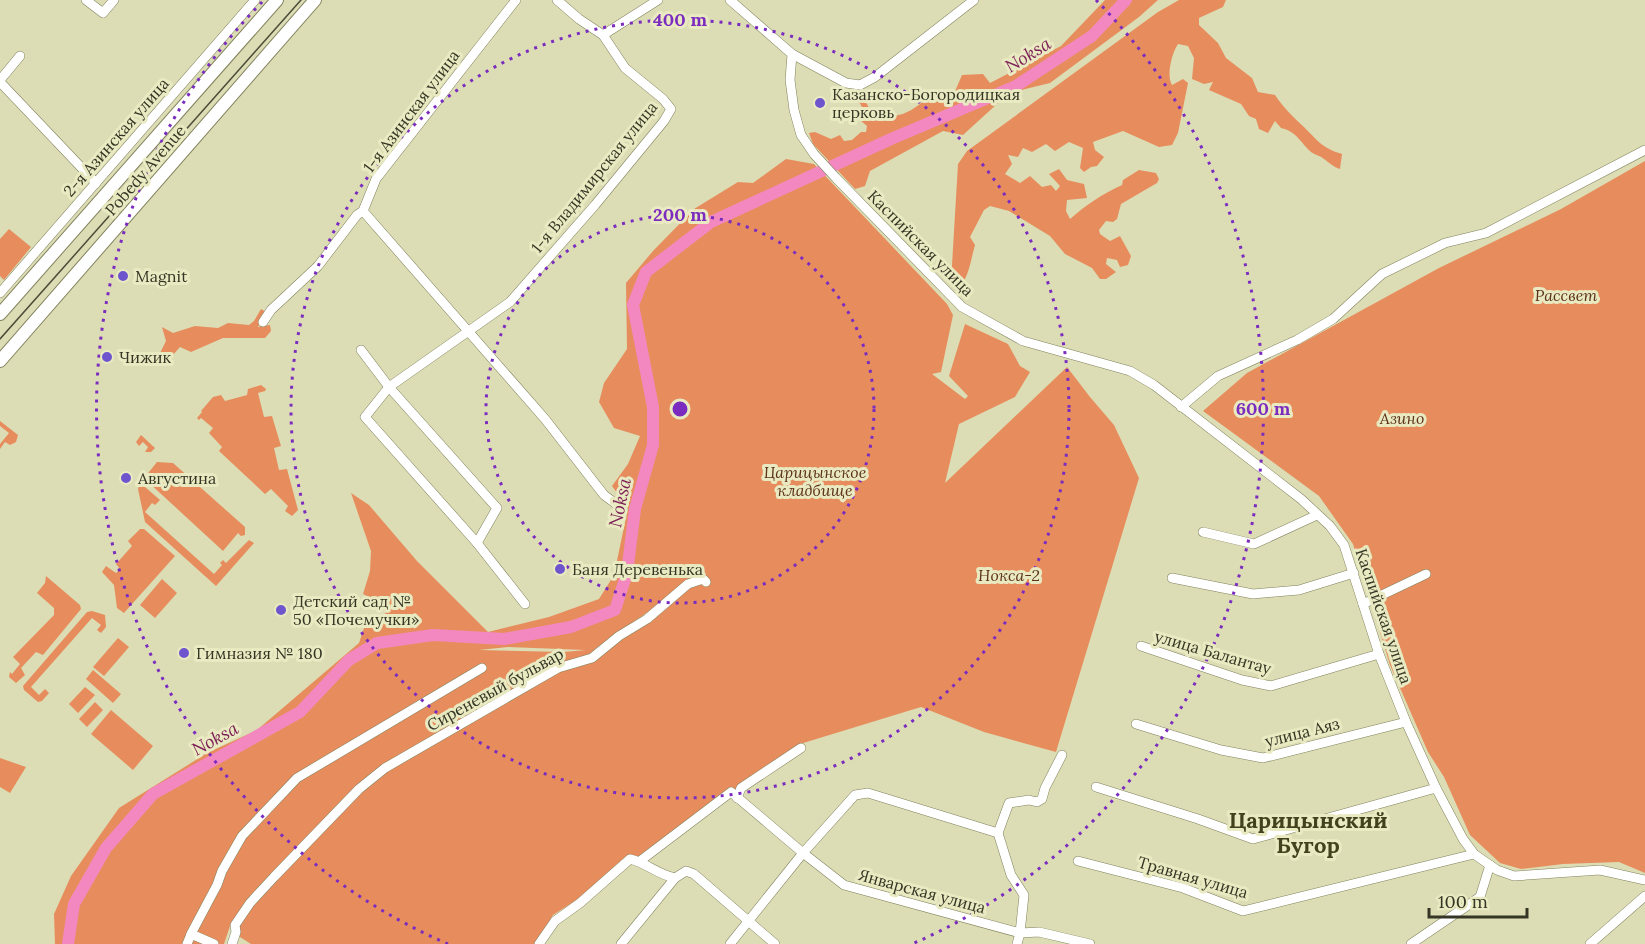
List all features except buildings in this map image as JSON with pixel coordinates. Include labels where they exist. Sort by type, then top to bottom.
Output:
[{"type":"main road","name":"Pobedy Avenue","points":[[0,314],[277,0]]},
{"type":"main road","name":"Pobedy Avenue","points":[[0,361],[315,0]]},
{"type":"street","points":[[86,0],[104,13],[114,0]]},
{"type":"street","name":"2-я Азинская улица","points":[[0,294],[255,0]]},
{"type":"street","name":"1-я Азинская улица","points":[[263,322],[271,310],[318,266],[357,215],[363,212],[376,179],[516,0]]},
{"type":"street","points":[[557,0],[603,36],[658,0]]},
{"type":"street","points":[[730,0],[792,54],[846,83],[860,85],[875,77],[974,0]]},
{"type":"street","name":"1-я Владимирская улица","points":[[468,332],[510,302],[595,205],[664,121],[671,109],[663,99],[625,69],[603,36]]},
{"type":"street","name":"Каспийская улица","points":[[792,54],[790,80],[794,110],[801,135],[814,154],[836,178],[962,307],[1023,341],[1130,371],[1154,385],[1277,480],[1330,526],[1344,545],[1379,654],[1406,722],[1436,789],[1463,839],[1474,854],[1490,865],[1514,876],[1600,870],[1645,880]]},
{"type":"street","points":[[20,56],[1,80],[96,183]]},
{"type":"street","points":[[1181,407],[1218,376],[1297,340],[1333,319],[1382,274],[1445,243],[1486,233],[1645,150]]},
{"type":"street","points":[[363,212],[545,418],[604,495],[623,509]]},
{"type":"street","points":[[18,273],[29,282]]},
{"type":"street","points":[[468,332],[389,387],[365,417],[477,543],[525,604]]},
{"type":"street","points":[[361,350],[389,387],[497,507],[477,543]]},
{"type":"street","points":[[1203,532],[1254,544],[1317,514]]},
{"type":"street","points":[[1172,578],[1253,594],[1299,590],[1354,573]]},
{"type":"street","points":[[1364,604],[1426,574]]},
{"type":"street","name":"Сиреневый бульвар","points":[[232,944],[236,932],[235,925],[250,903],[359,789],[385,768],[558,668],[592,658],[619,636],[647,619],[688,584],[702,579],[706,582]]},
{"type":"street","name":"улица Балантау","points":[[1141,646],[1242,680],[1270,687],[1379,654]]},
{"type":"street","points":[[214,944],[189,939],[225,865],[242,836],[297,778],[482,668]]},
{"type":"street","name":"улица Аяз","points":[[1136,724],[1221,750],[1263,758],[1406,722]]},
{"type":"street","points":[[640,861],[801,748]]},
{"type":"street","points":[[1017,944],[1024,895],[1011,874],[998,833],[1009,804],[1029,800],[1036,802],[1042,799],[1045,788],[1062,755]]},
{"type":"street","points":[[1096,787],[1253,839],[1436,789]]},
{"type":"street","points":[[730,944],[803,853],[855,795],[868,794],[998,833]]},
{"type":"street","name":"Январская улица","points":[[734,795],[844,885],[1020,933],[1040,932],[1090,944]]},
{"type":"street","name":"Травная улица","points":[[1078,861],[1183,888],[1244,911],[1474,854]]},
{"type":"street","points":[[539,944],[555,921],[580,903],[630,859],[640,861],[661,875],[675,878]]},
{"type":"street","points":[[1411,944],[1480,897],[1490,865]]},
{"type":"street","points":[[621,944],[675,878],[686,871],[694,874],[775,944]]},
{"type":"street","points":[[1590,944],[1645,896]]},
{"type":"green space","points":[[1105,0],[1158,0],[1139,17],[1050,83],[1009,93],[963,135],[943,131],[870,171],[865,186],[855,189],[813,144],[809,133],[815,132],[831,139],[840,135],[844,141],[852,140],[861,132],[866,132],[867,126],[860,120],[862,107],[853,91],[862,89],[865,101],[874,116],[892,116],[912,110],[931,94],[953,96],[962,75],[983,74],[990,83],[1061,46]]},
{"type":"green space","points":[[1179,0],[1226,0],[1223,7],[1199,18],[1199,25],[1218,43],[1226,58],[1252,78],[1258,92],[1275,95],[1288,112],[1320,143],[1342,154],[1340,169],[1311,152],[1275,121],[1268,133],[1259,129],[1256,119],[1249,116],[1241,104],[1209,90],[1213,82],[1204,84],[1192,79],[1194,58],[1188,46],[1178,44],[1170,64],[1170,81],[1172,85],[1183,79],[1188,83],[1178,133],[1172,145],[1159,147],[1123,131],[1093,142],[1095,150],[1104,157],[1097,166],[1084,172],[1080,168],[1083,148],[1069,142],[1055,151],[1046,144],[1032,152],[1023,148],[1018,157],[1008,155],[1012,164],[1005,174],[1020,183],[1030,176],[1042,187],[1051,185],[1056,191],[1060,186],[1049,174],[1059,169],[1067,180],[1084,184],[1087,198],[1067,200],[1066,211],[1070,219],[1094,200],[1122,185],[1123,180],[1139,170],[1156,173],[1159,179],[1157,183],[1121,204],[1117,219],[1113,222],[1106,221],[1099,230],[1100,234],[1110,241],[1120,236],[1131,256],[1128,265],[1120,267],[1117,260],[1107,258],[1106,264],[1116,272],[1106,279],[1100,279],[1092,268],[1065,254],[1050,236],[1009,211],[990,206],[984,210],[970,237],[975,245],[960,288],[951,282],[958,164],[967,151],[1158,12]]},
{"type":"green space","points":[[786,159],[814,164],[947,304],[953,315],[941,372],[932,374],[965,399],[968,396],[949,376],[965,324],[1008,344],[1020,366],[1030,372],[1015,397],[959,424],[945,483],[1067,367],[1114,425],[1139,478],[1056,752],[984,732],[921,707],[800,744],[634,863],[553,915],[535,944],[251,944],[232,932],[233,928],[230,926],[224,944],[55,944],[54,914],[71,876],[119,808],[207,753],[257,730],[359,643],[364,628],[386,613],[379,602],[363,594],[370,571],[371,551],[351,493],[369,505],[417,561],[488,632],[549,617],[599,599],[614,575],[628,508],[612,486],[628,464],[640,436],[614,428],[599,402],[604,383],[627,349],[626,283],[694,209],[738,182],[753,183]],"holes":[[[679,590],[601,649],[595,649]],[[508,647],[585,650],[586,650],[564,652],[479,650]]]},
{"type":"green space","name":"Азино","points":[[1645,161],[1645,873],[1619,862],[1563,864],[1521,869],[1500,863],[1470,835],[1444,777],[1428,752],[1390,665],[1353,544],[1319,496],[1203,411],[1247,373],[1439,268],[1561,209]]},
{"type":"green space","points":[[9,229],[31,247],[4,280],[0,276],[0,239]]},
{"type":"green space","points":[[261,309],[266,312],[258,327],[270,325],[271,331],[265,338],[223,338],[191,352],[180,347],[172,356],[159,355],[166,341],[162,327],[173,333],[195,326],[218,328],[228,323],[249,325]]},
{"type":"green space","points":[[261,385],[266,389],[258,393],[264,417],[272,416],[281,446],[274,448],[279,470],[287,469],[298,510],[292,516],[285,511],[288,506],[271,489],[265,494],[219,451],[222,447],[209,433],[213,428],[201,418],[199,420],[197,418],[213,397],[221,395],[225,401],[247,395],[248,389]]},
{"type":"green space","points":[[0,421],[18,435],[16,442],[10,445],[5,442],[0,449],[0,444],[9,433],[0,426]]},
{"type":"green space","points":[[141,435],[155,448],[151,452],[145,452],[148,447],[143,442],[139,446],[136,442]]},
{"type":"green space","points":[[157,462],[173,463],[245,527],[245,535],[241,536],[238,533],[223,551],[147,481],[145,477]]},
{"type":"green space","points":[[139,486],[145,487],[160,500],[155,505],[152,503],[145,512],[214,574],[222,565],[220,563],[223,560],[226,563],[249,540],[254,543],[216,586],[145,522]]},
{"type":"green space","points":[[140,529],[144,529],[175,556],[124,613],[117,608],[114,585],[102,572],[106,566],[116,573],[120,569],[116,564],[132,546],[128,541]]},
{"type":"green space","points":[[46,576],[80,605],[81,609],[43,655],[36,652],[21,668],[25,675],[16,683],[9,677],[10,672],[12,674],[20,664],[13,657],[54,615],[54,608],[37,593],[45,583]]},
{"type":"green space","points":[[162,579],[177,593],[155,618],[140,605]]},
{"type":"green space","points":[[92,611],[105,615],[106,627],[101,633],[97,630],[101,625],[92,618],[31,687],[39,695],[45,689],[49,693],[38,702],[24,690],[23,686],[87,612]]},
{"type":"green space","points":[[118,638],[129,647],[104,676],[93,667]]},
{"type":"green space","points":[[93,670],[121,694],[113,703],[86,679]]},
{"type":"green space","points":[[85,687],[95,695],[78,713],[69,704]]},
{"type":"green space","points":[[95,702],[103,710],[87,727],[79,719]]},
{"type":"green space","points":[[111,710],[153,746],[133,770],[91,734]]},
{"type":"green space","points":[[0,758],[26,767],[10,793],[0,787]]},
{"type":"waterway","name":"Noksa","points":[[68,944],[74,904],[106,848],[153,794],[300,712],[349,660],[377,643],[433,635],[504,639],[571,627],[615,610],[627,573],[635,509],[653,445],[653,407],[633,305],[646,272],[711,222],[891,139],[1016,86],[1092,36],[1126,0]]},
{"type":"tram line","points":[[0,339],[301,0]]},
{"type":"place","name":"Казанско-Богородицкая церковь","points":[[820,103]]},
{"type":"place","name":"Magnit","points":[[123,276]]},
{"type":"place","name":"Чижик","points":[[107,357]]},
{"type":"place","name":"Августина","points":[[126,478]]},
{"type":"place","name":"Баня Деревенька","points":[[560,569]]},
{"type":"place","name":"Детский сад № 50 «Почемучки»","points":[[281,610]]},
{"type":"place","name":"Гимназия № 180","points":[[184,653]]},
{"type":"district","name":"Царицынский Бугор","points":[[1308,832]]},
{"type":"park label","name":"Рассвет","points":[[1566,295]]},
{"type":"park label","name":"Царицынское кладбище","points":[[815,481]]},
{"type":"park label","name":"Нокса-2","points":[[1009,575]]}]
